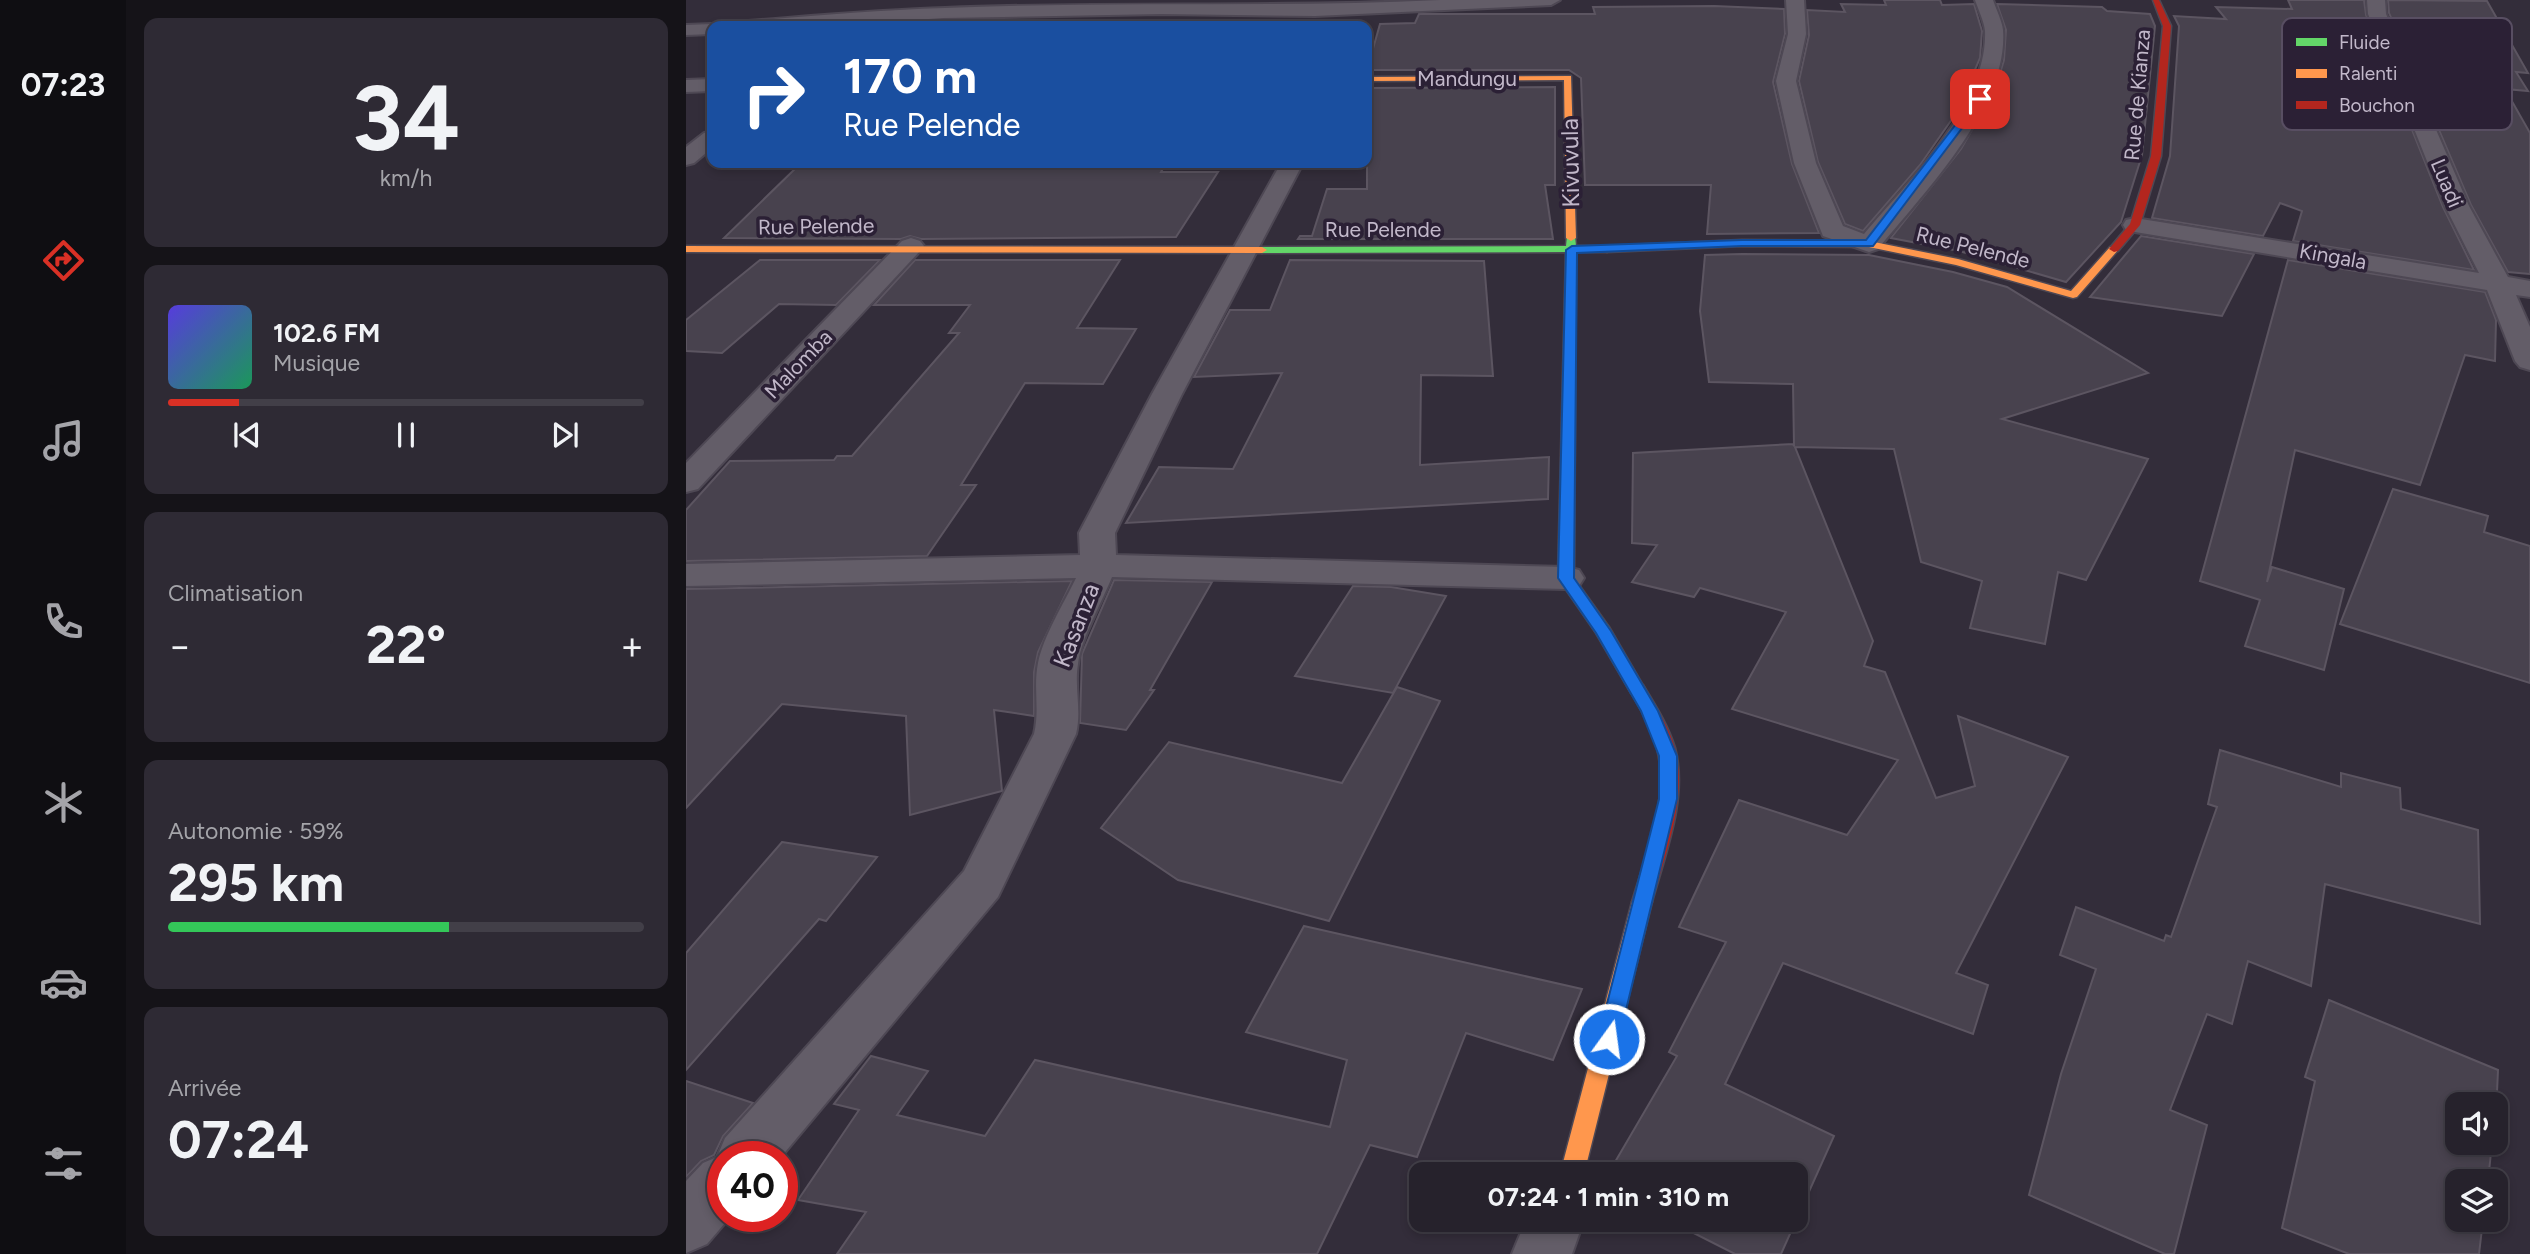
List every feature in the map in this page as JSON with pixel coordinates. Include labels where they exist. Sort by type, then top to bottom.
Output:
[{"type":"street","points":[[823,21],[944,13],[1161,9],[1315,11],[1552,0]]},
{"type":"street","points":[[1795,0],[1797,34],[1786,81],[1805,163],[1832,231],[1869,244],[1980,99],[1993,46],[1993,15],[1984,0]]},
{"type":"street","name":"Rue de Kianza","points":[[2073,295],[2135,225],[2156,156],[2167,26],[2156,0]]},
{"type":"street","name":"Luadi","points":[[2376,0],[2379,18]]},
{"type":"street","points":[[686,30],[707,29]]},
{"type":"street","name":"Mandungu","points":[[1372,79],[1568,78]]},
{"type":"street","name":"Kivuvula","points":[[1566,578],[1572,250],[1568,78]]},
{"type":"street","points":[[686,86],[707,85]]},
{"type":"street","name":"Luadi","points":[[2425,130],[2457,206],[2498,284],[2530,361]]},
{"type":"street","points":[[686,158],[707,142]]},
{"type":"street","name":"Kasanza","points":[[759,1141],[981,884],[1055,734],[1059,714],[1056,687],[1058,661],[1070,639],[1099,566],[1097,533],[1243,251],[1289,168]]},
{"type":"street","name":"Kingala","points":[[2135,225],[2530,289]]},
{"type":"street","name":"Rue Pelende","points":[[686,248],[911,246],[1243,251],[1572,250],[1742,243],[1869,244],[1958,262],[2073,295]]},
{"type":"street","name":"Malomba","points":[[686,482],[911,246]]},
{"type":"street","points":[[686,575],[1099,566],[1566,578],[1603,631],[1650,711],[1668,756],[1668,799],[1576,1162]]},
{"type":"street","points":[[686,1224],[707,1200]]},
{"type":"street","points":[[1542,1254],[1550,1232]]},
{"type":"building","points":[[1884,0],[1940,0],[1942,5],[1974,4],[1982,31],[1980,58],[1957,112],[1920,165],[1863,231],[1845,224],[1818,162],[1799,81],[1809,35],[1807,10],[1845,12],[1841,4],[1886,5]]},
{"type":"building","points":[[2288,0],[2364,0],[2367,18],[2282,18],[2282,130],[2412,130],[2443,207],[2474,270],[2293,241],[2302,211],[2280,203],[2263,236],[2152,218],[2170,156],[2179,26],[2174,16],[2226,19],[2216,7],[2292,9]]},
{"type":"building","points":[[2388,0],[2487,1],[2497,18],[2391,18]]},
{"type":"building","points":[[1997,4],[2102,7],[2107,11],[2150,14],[2155,26],[2142,155],[2121,222],[2066,282],[1959,251],[1891,238],[1961,149],[1995,90],[2004,60],[2006,30]]},
{"type":"building","points":[[1714,6],[1784,9],[1785,34],[1773,82],[1792,164],[1819,233],[1707,234],[1711,185],[1585,185],[1581,78],[1569,70],[1372,70],[1372,52],[1380,24],[1415,23],[1419,14],[1595,14],[1593,7]]},
{"type":"building","points":[[2512,45],[2528,73],[2516,72],[2528,91],[2512,90]]},
{"type":"building","points":[[1555,87],[1555,185],[1545,185],[1553,239],[1298,239],[1300,236],[1312,236],[1327,189],[1367,189],[1367,168],[1372,168],[1372,88]]},
{"type":"building","points":[[2512,101],[2530,133],[2530,274],[2508,272],[2471,205],[2439,130],[2512,130]]},
{"type":"building","points":[[796,168],[1163,168],[1161,172],[1218,172],[1176,237],[724,238]]},
{"type":"building","points":[[2141,236],[2254,254],[2222,316],[2090,297]]},
{"type":"building","points":[[1705,255],[1869,255],[1953,272],[2007,287],[2148,373],[2002,419],[2148,459],[2086,580],[2058,572],[2045,644],[1970,628],[1982,581],[1921,562],[1894,449],[1795,447],[1873,641],[1864,666],[1885,672],[1936,798],[1975,786],[1958,716],[2068,757],[1956,973],[1988,985],[1973,1034],[1783,963],[1725,1084],[1834,1136],[1808,1194],[1808,1162],[1615,1162],[1677,1056],[1669,1052],[1726,942],[1679,927],[1739,800],[1847,835],[1898,760],[1732,709],[1786,612],[1700,588],[1694,597],[1632,582],[1657,545],[1632,543],[1633,453],[1794,446],[1793,384],[1709,382],[1700,311]]},
{"type":"building","points":[[760,260],[880,260],[836,305],[779,304],[722,353],[686,351],[686,320]]},
{"type":"building","points":[[915,260],[1120,260],[1077,328],[1136,329],[1103,384],[1025,383],[961,485],[976,485],[927,556],[686,561],[686,510],[730,461],[834,460],[837,456],[852,456],[959,333],[949,333],[970,305],[874,305]]},
{"type":"building","points":[[1290,260],[1484,261],[1493,376],[1421,375],[1420,465],[1549,457],[1548,499],[1126,523],[1159,467],[1233,469],[1282,373],[1194,377],[1230,310],[1270,310]]},
{"type":"building","points":[[2288,260],[2485,292],[2496,320],[2495,361],[2465,355],[2420,485],[2295,450],[2267,582],[2272,567],[2344,589],[2324,670],[2245,646],[2260,600],[2200,581]]},
{"type":"building","points":[[2393,489],[2488,516],[2484,532],[2530,546],[2530,683],[2340,624]]},
{"type":"building","points":[[1114,580],[1212,582],[1150,690],[1154,690],[1126,730],[1080,723],[1082,654]]},
{"type":"building","points":[[1072,581],[1038,652],[1034,672],[1034,716],[994,710],[1002,791],[910,815],[906,716],[782,704],[686,808],[686,589]]},
{"type":"building","points":[[1353,586],[1391,587],[1446,596],[1393,693],[1295,676]]},
{"type":"building","points":[[1397,687],[1440,701],[1329,921],[1178,880],[1101,828],[1169,742],[1342,783]]},
{"type":"building","points":[[2220,750],[2341,787],[2341,773],[2400,788],[2401,809],[2478,830],[2480,924],[2325,884],[2311,986],[2248,961],[2232,1024],[2207,1014],[2170,1110],[2207,1125],[2174,1254],[2165,1254],[2029,1195],[2061,1074],[2096,969],[2060,955],[2076,907],[2164,941],[2166,935],[2171,937],[2217,807],[2208,804]]},
{"type":"building","points":[[782,842],[877,857],[826,921],[819,919],[686,1070],[686,953]]},
{"type":"building","points":[[1304,926],[1582,989],[1553,1060],[1466,1033],[1417,1157],[1370,1145],[1317,1254],[837,1254],[866,1212],[798,1200],[859,1110],[834,1104],[871,1056],[928,1071],[897,1115],[985,1136],[1035,1060],[1330,1127],[1347,1060],[1246,1032]]},
{"type":"building","points":[[2329,1000],[2498,1070],[2497,1092],[2445,1092],[2445,1155],[2491,1155],[2489,1169],[2445,1169],[2445,1232],[2482,1232],[2479,1254],[2349,1254],[2282,1228],[2315,1081],[2305,1077]]},
{"type":"building","points":[[686,1081],[753,1103],[721,1141],[707,1141],[707,1158],[686,1177]]},
{"type":"building","points":[[1692,1232],[1791,1232],[1781,1254],[1735,1254]]},
{"type":"traffic: fast","points":[[1571,238],[1566,578],[1603,631],[1637,689]]},
{"type":"traffic: fast","points":[[1262,250],[1607,249]]},
{"type":"traffic: slow","points":[[1372,79],[1568,78],[1571,238]]},
{"type":"traffic: slow","points":[[1607,249],[1742,243],[1869,244],[1958,262],[2073,295],[2114,249]]},
{"type":"traffic: slow","points":[[686,249],[1262,250]]},
{"type":"traffic: slow","points":[[1575,1162],[1642,902]]},
{"type":"traffic: jam","points":[[2114,249],[2135,225],[2156,156],[2167,26],[2156,0]]},
{"type":"traffic: jam","points":[[1637,689],[1664,740],[1669,776],[1666,813],[1642,902]]},
{"type":"route","points":[[1609,1039],[1668,799],[1668,756],[1650,711],[1603,631],[1566,578],[1572,250],[1742,243],[1869,244],[1980,99]]}]
